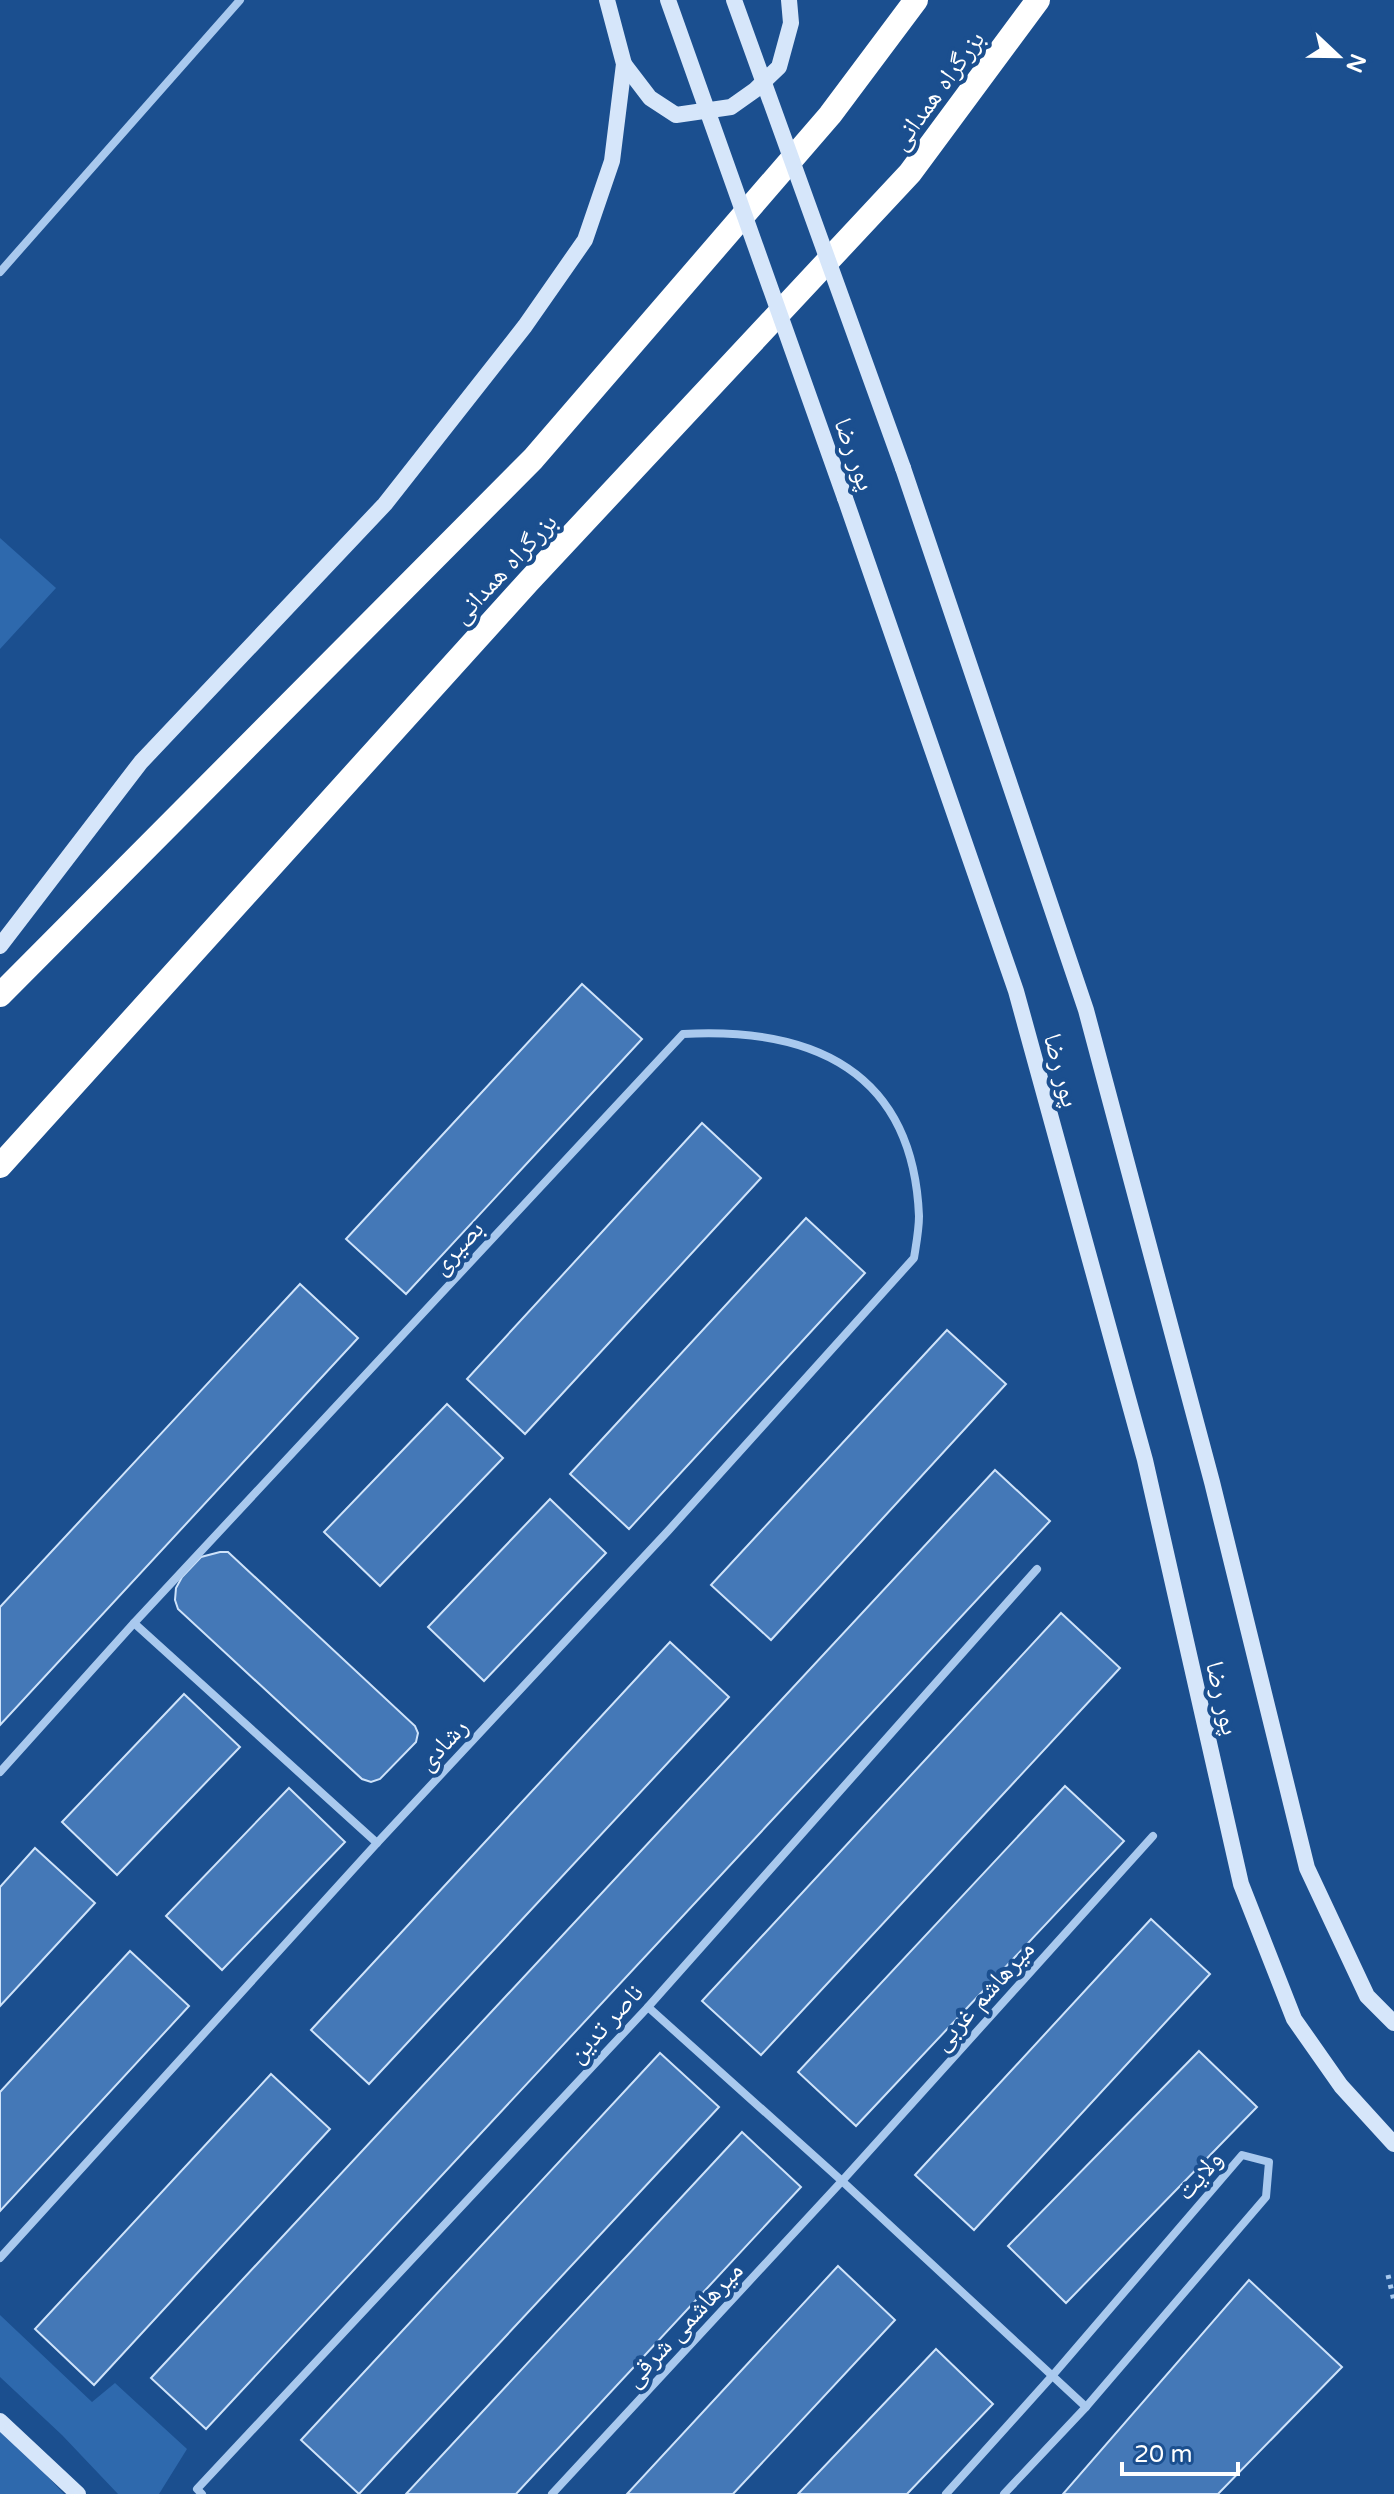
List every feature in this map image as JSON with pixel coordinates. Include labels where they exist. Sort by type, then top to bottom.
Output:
[{"type":"highway","name":"بزرگراه همدانی","points":[[0,995],[533,459],[830,115],[916,0]]},
{"type":"highway","name":"بزرگراه همدانی","points":[[0,1166],[528,582],[910,173],[1038,0]]},
{"type":"street","points":[[0,272],[240,0]]},
{"type":"street","points":[[0,946],[141,762],[385,504],[525,326],[585,240],[612,161],[624,64],[607,0]]},
{"type":"street","name":"پور رضا","points":[[668,0],[1016,991],[1145,1460],[1241,1884],[1294,2019],[1341,2086],[1394,2144]]},
{"type":"street","name":"پور رضا","points":[[734,0],[903,468],[1086,1010],[1212,1482],[1307,1868],[1367,1996],[1394,2023]]},
{"type":"street","points":[[624,64],[650,98],[676,115],[731,107],[779,67],[791,23],[789,0]]},
{"type":"street","name":"بصیری","points":[[0,1772],[134,1623],[683,1034],[722,1032],[768,1036],[815,1049],[852,1069],[881,1098],[901,1134],[914,1171],[919,1218],[914,1258]]},
{"type":"street","name":"رشادی","points":[[0,2258],[377,1843],[668,1531],[914,1258]]},
{"type":"street","name":"ناصر تدین","points":[[202,2494],[197,2489],[648,2007],[1037,1569]]},
{"type":"street","points":[[134,1623],[377,1843]]},
{"type":"street","name":"میرهاشم غربی","points":[[842,2181],[1153,1836]]},
{"type":"street","points":[[648,2007],[1086,2407]]},
{"type":"street","name":"ولایت","points":[[946,2494],[1242,2155],[1269,2162],[1266,2197],[1086,2407],[1004,2494]]},
{"type":"street","name":"میرهاشمی شرقی","points":[[552,2494],[842,2181]]},
{"type":"street","points":[[0,2421],[78,2494]]},
{"type":"path","points":[[1388,2275],[1394,2301]]},
{"type":"shaded area","points":[[0,538],[56,588],[0,649]]},
{"type":"shaded area","points":[[0,2315],[92,2402],[115,2383],[187,2449],[159,2494],[118,2494],[62,2435],[0,2377]]},
{"type":"shaded area","points":[[0,2428],[20,2447],[64,2494],[0,2494]]},
{"type":"building","points":[[582,984],[642,1039],[406,1294],[346,1239]]},
{"type":"building","points":[[702,1123],[761,1178],[525,1434],[467,1379]]},
{"type":"building","points":[[806,1218],[865,1273],[629,1529],[570,1474]]},
{"type":"building","points":[[300,1284],[358,1338],[0,1725],[0,1607]]},
{"type":"building","points":[[947,1330],[1006,1384],[771,1640],[711,1585]]},
{"type":"building","points":[[447,1404],[503,1458],[380,1586],[324,1532]]},
{"type":"building","points":[[995,1470],[1050,1521],[206,2429],[151,2378]]},
{"type":"building","points":[[550,1499],[606,1553],[484,1681],[428,1627]]},
{"type":"building","points":[[228,1552],[415,1726],[418,1733],[416,1742],[380,1779],[371,1782],[362,1779],[178,1609],[176,1588],[182,1577],[201,1557]]},
{"type":"building","points":[[1061,1613],[1120,1668],[761,2055],[702,2001]]},
{"type":"building","points":[[670,1642],[729,1697],[369,2084],[311,2030]]},
{"type":"building","points":[[184,1694],[240,1747],[117,1875],[62,1822]]},
{"type":"building","points":[[1065,1786],[1124,1841],[856,2126],[798,2072]]},
{"type":"building","points":[[289,1788],[345,1842],[222,1970],[166,1916]]},
{"type":"building","points":[[35,1848],[95,1903],[0,2006],[0,1887]]},
{"type":"building","points":[[1151,1919],[1210,1974],[974,2230],[915,2175]]},
{"type":"building","points":[[130,1951],[189,2006],[0,2211],[0,2092]]},
{"type":"building","points":[[1199,2051],[1257,2107],[1066,2303],[1008,2246]]},
{"type":"building","points":[[660,2053],[719,2107],[359,2494],[301,2440]]},
{"type":"building","points":[[271,2074],[330,2129],[94,2385],[35,2329]]},
{"type":"building","points":[[742,2132],[801,2187],[516,2494],[406,2494]]},
{"type":"building","points":[[838,2266],[895,2320],[733,2494],[627,2494]]},
{"type":"building","points":[[1249,2280],[1342,2367],[1218,2494],[1063,2494]]},
{"type":"building","points":[[936,2349],[993,2404],[907,2494],[798,2494]]}]
